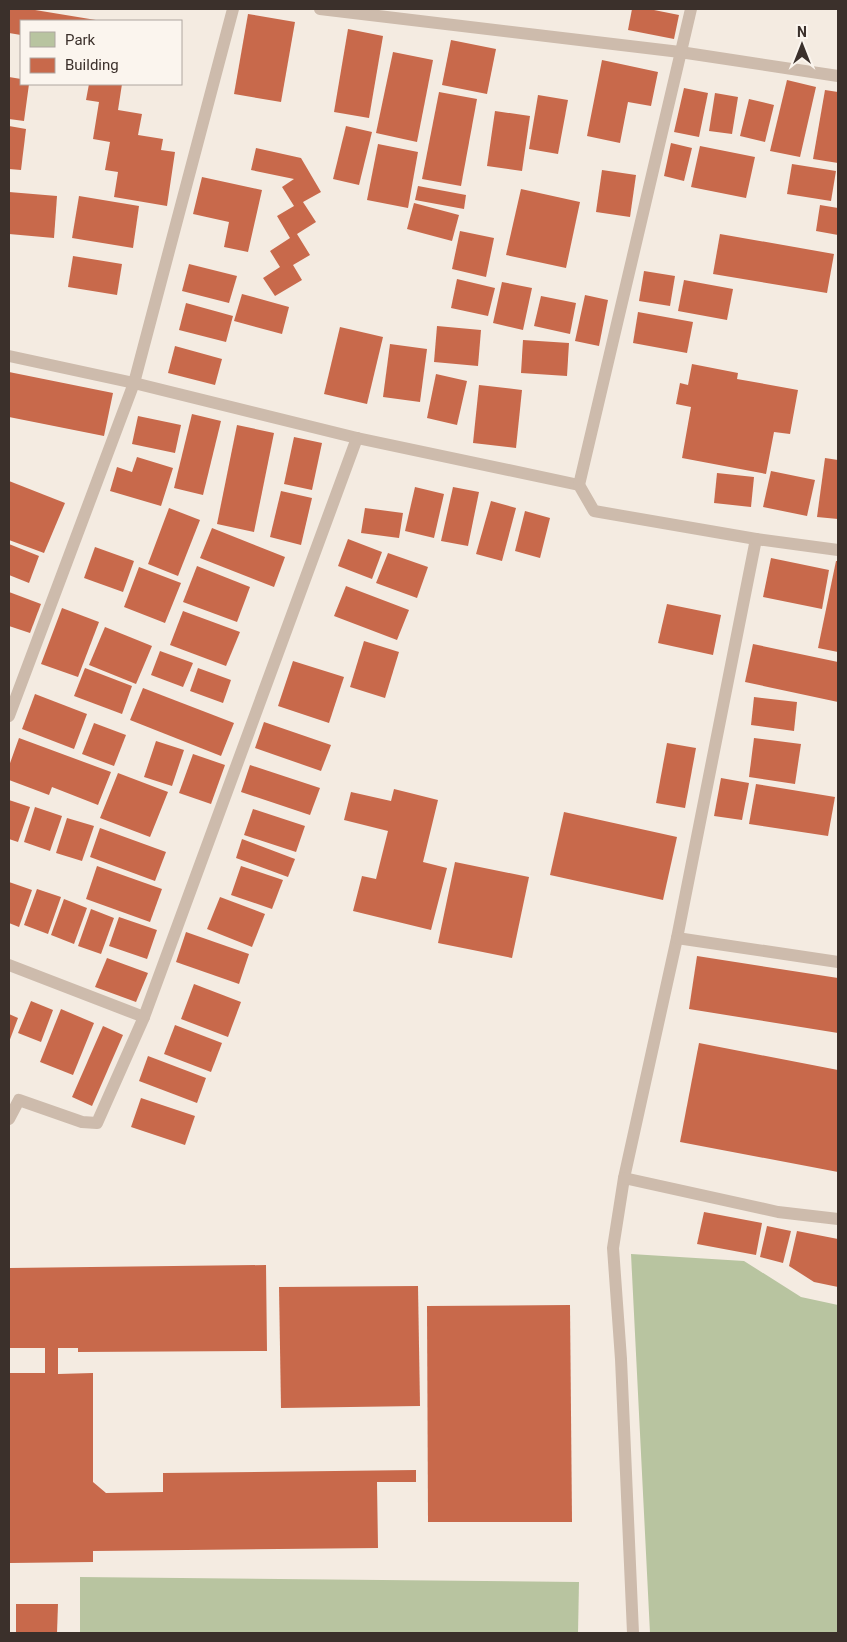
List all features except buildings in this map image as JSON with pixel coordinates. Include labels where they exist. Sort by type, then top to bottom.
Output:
[{"type":"lane","points":[[9,716],[134,383],[233,9]]},
{"type":"lane","points":[[320,9],[680,52],[838,76]]},
{"type":"lane","points":[[691,9],[579,485],[594,511],[756,539],[838,550]]},
{"type":"lane","points":[[9,356],[134,383],[357,438],[579,485]]},
{"type":"lane","points":[[9,1118],[19,1100],[82,1122],[97,1123],[144,1017],[357,438]]},
{"type":"lane","points":[[633,1633],[622,1359],[613,1248],[624,1178],[677,938],[756,539]]},
{"type":"lane","points":[[677,938],[838,962]]},
{"type":"lane","points":[[9,965],[144,1017]]},
{"type":"lane","points":[[624,1178],[778,1212],[838,1219]]},
{"type":"green space","points":[[631,1254],[744,1261],[801,1297],[838,1305],[838,1633],[650,1633]]},
{"type":"green space","points":[[80,1577],[579,1582],[578,1633],[80,1633]]}]
